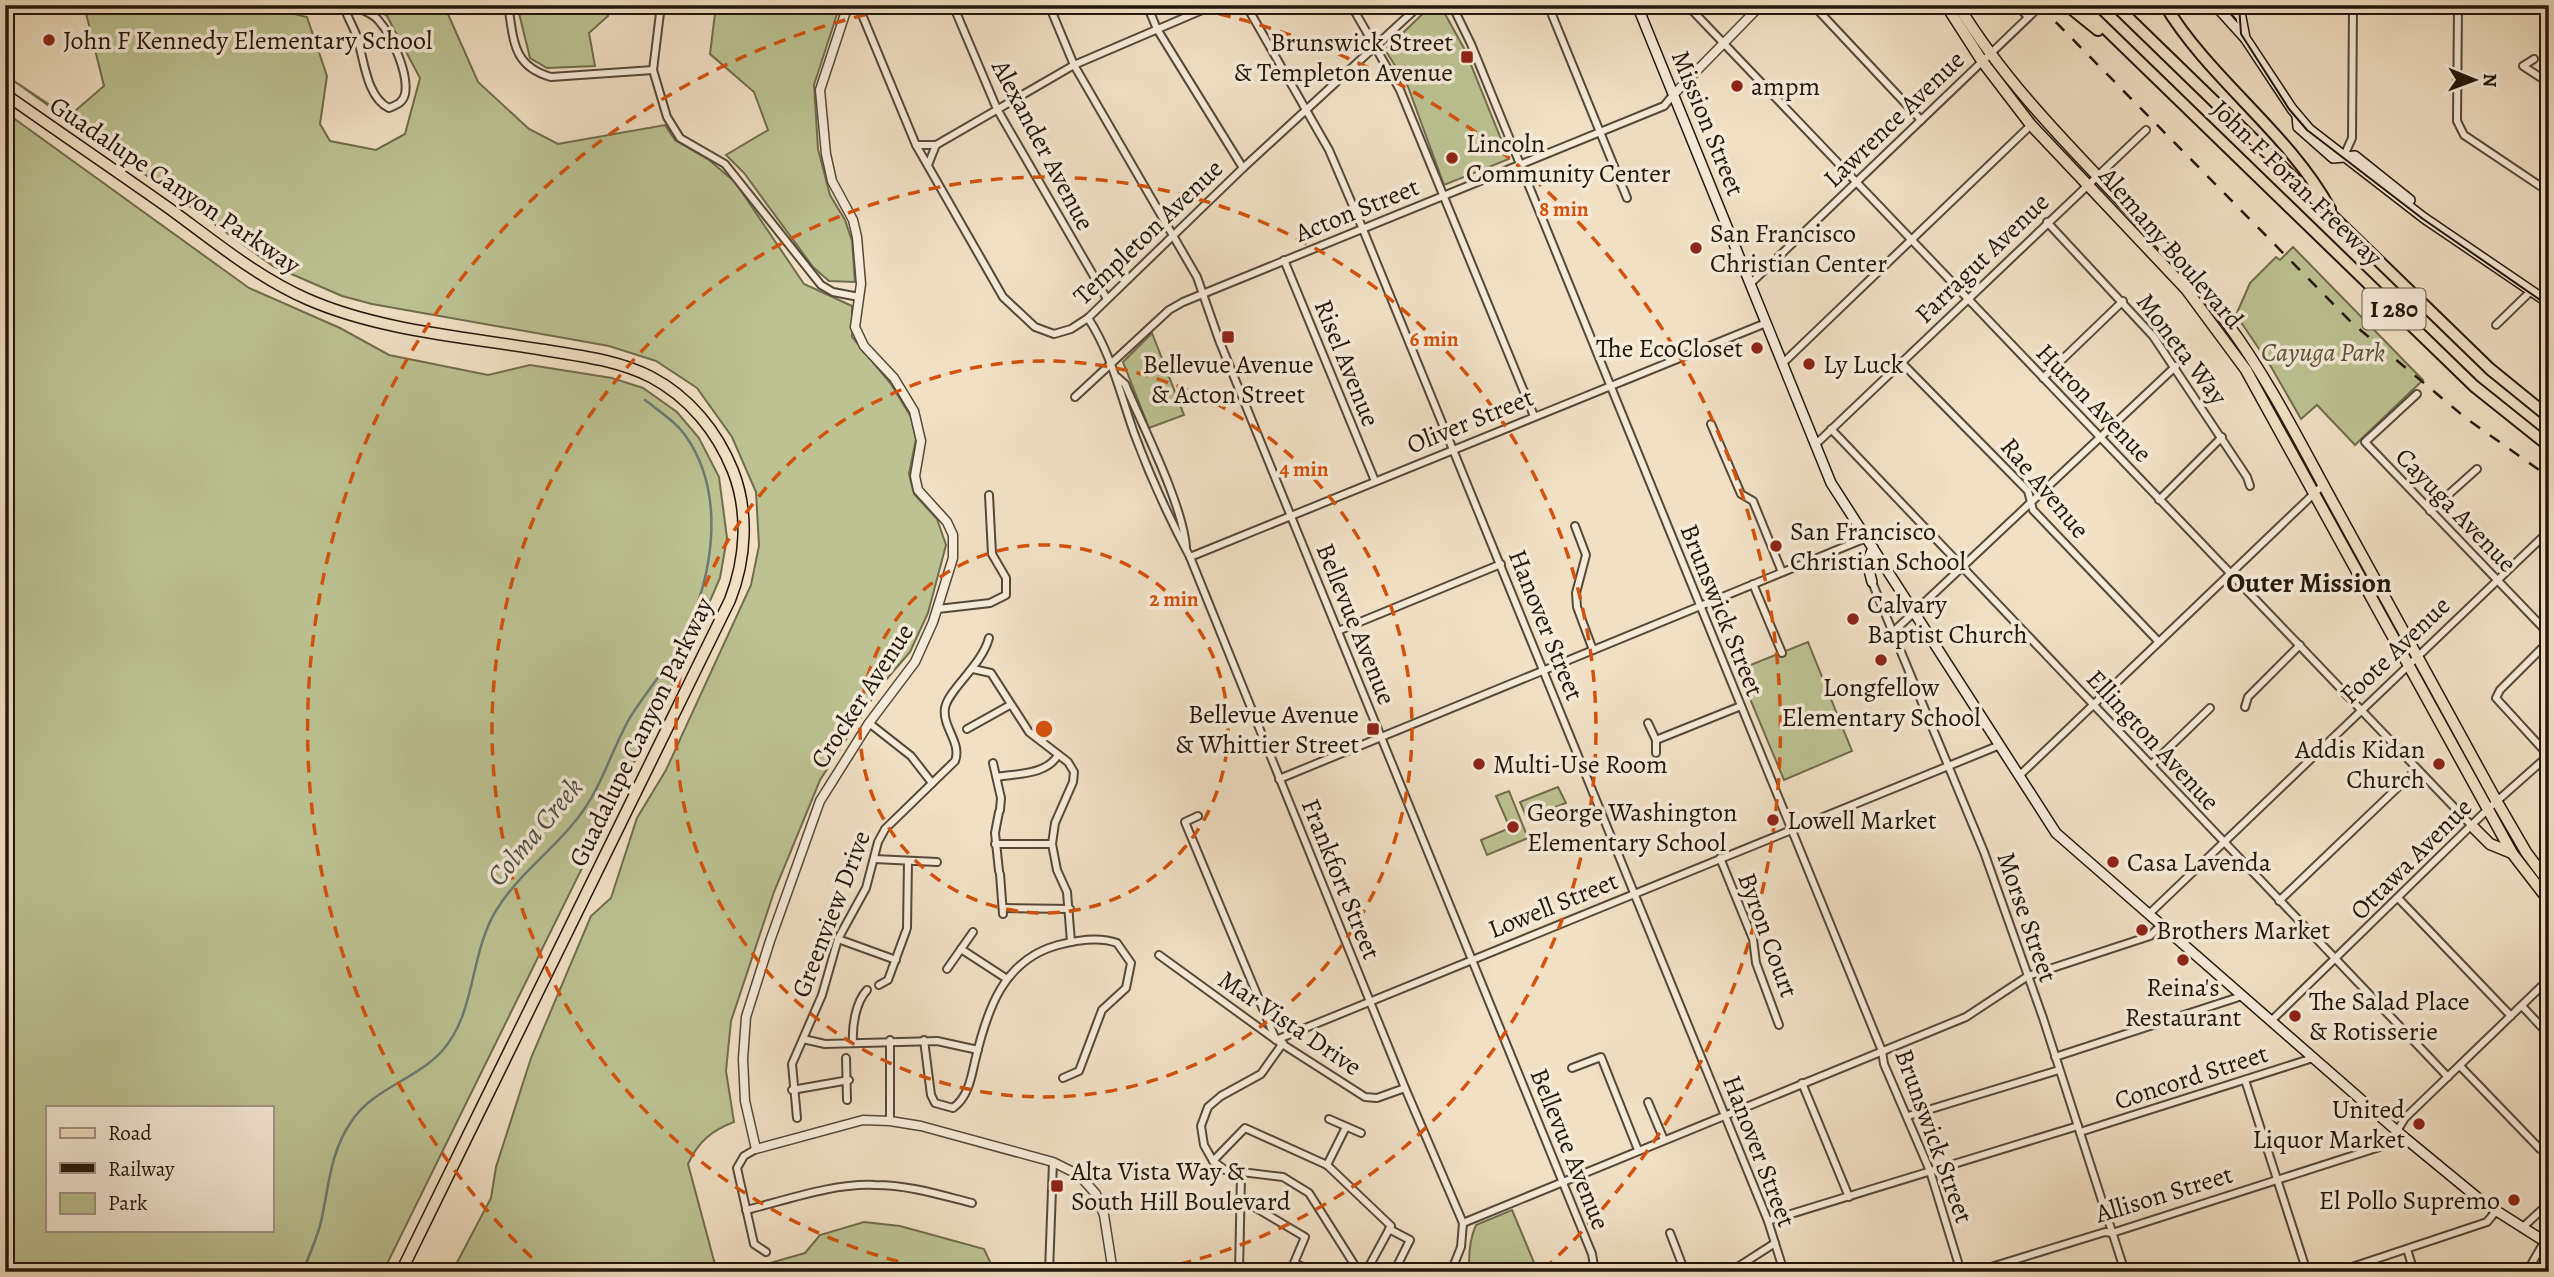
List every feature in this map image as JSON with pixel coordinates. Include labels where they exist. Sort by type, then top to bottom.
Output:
[{"type":"highway","points":[[2067,5],[2149,72]]},
{"type":"highway","name":"John F Foran Freeway","points":[[2081,5],[2474,386],[2549,446]]},
{"type":"highway","name":"John F Foran Freeway","points":[[2115,5],[2484,363],[2549,417]]},
{"type":"highway","points":[[2165,5],[2194,47],[2314,180],[2336,219]]},
{"type":"main road","name":"Mission Street","points":[[1637,5],[1831,483],[2056,832],[2397,1131],[2496,1211],[2547,1243]]},
{"type":"main road","name":"Alemany Boulevard","points":[[1946,5],[2031,125],[2190,277],[2227,323],[2267,383],[2497,802],[2526,852],[2549,883]]},
{"type":"main road","name":"Alemany Boulevard","points":[[1958,5],[1986,58],[2215,324],[2246,370],[2512,853],[2549,901]]},
{"type":"main road","points":[[2216,5],[2230,15],[2241,17]]},
{"type":"main road","points":[[2216,5],[2236,32],[2245,38]]},
{"type":"main road","points":[[2231,5],[2241,17],[2245,38],[2297,117],[2424,218],[2548,304]]},
{"type":"main road","name":"Guadalupe Canyon Parkway","points":[[5,94],[255,270],[307,299],[371,320],[606,360],[654,378],[682,398],[700,416],[720,444],[734,475],[742,508],[743,542],[740,567],[730,600],[401,1272]]},
{"type":"main road","points":[[1872,582],[1867,562],[1873,548]]},
{"type":"main road","points":[[2473,827],[2490,844],[2512,853]]},
{"type":"street","points":[[343,5],[356,35],[367,76],[383,105],[389,108],[399,104],[405,94],[403,74],[394,48],[380,22],[351,5]]},
{"type":"street","points":[[508,5],[516,50],[525,65],[538,73],[551,77],[653,70]]},
{"type":"street","points":[[661,5],[653,70],[667,117],[680,138],[725,164],[803,267],[821,285],[833,292],[859,297]]},
{"type":"street","name":"Crocker Avenue","points":[[756,1149],[743,1074],[746,1017],[820,801],[869,723],[915,662],[938,609],[953,558],[953,535],[947,522],[918,490],[915,476],[921,440],[914,411],[894,378],[857,336],[855,327],[859,297],[858,237],[853,220],[832,181],[826,154],[820,90],[848,5]]},
{"type":"street","name":"Templeton Avenue","points":[[858,5],[916,145],[1003,297],[1035,327],[1054,334],[1071,329],[1088,317],[1420,5]]},
{"type":"street","name":"Alexander Avenue","points":[[953,5],[996,109],[1107,299]]},
{"type":"street","name":"Bellevue Avenue","points":[[1049,5],[1074,65],[1198,277],[1290,515],[1592,1254],[1595,1272]]},
{"type":"street","points":[[1147,5],[1157,29],[1243,169]]},
{"type":"street","points":[[916,145],[936,145],[1074,65],[1214,5]]},
{"type":"street","name":"Hanover Street","points":[[1246,5],[1329,150],[1362,227],[1725,1114],[1768,1221],[1784,1272]]},
{"type":"street","points":[[1351,5],[1400,90],[1534,416]]},
{"type":"street","name":"Brunswick Street","points":[[1452,5],[1468,36],[1882,1051],[1884,1064],[1930,1171],[1961,1272]]},
{"type":"street","points":[[1548,5],[1593,121],[1601,132],[1627,198]]},
{"type":"street","name":"Huron Avenue","points":[[1687,5],[2473,827]]},
{"type":"street","points":[[1674,94],[1761,5]]},
{"type":"street","points":[[1813,5],[1921,120]]},
{"type":"street","points":[[2017,5],[2028,17]]},
{"type":"street","points":[[2241,5],[2241,17]]},
{"type":"street","points":[[2344,156],[2352,138],[2353,5]]},
{"type":"street","points":[[2458,5],[2457,121],[2464,135],[2549,192]]},
{"type":"street","name":"Lawrence Avenue","points":[[1750,284],[2035,11]]},
{"type":"street","points":[[2534,59],[2524,66],[2549,83]]},
{"type":"street","name":"Acton Street","points":[[1075,397],[1169,310],[1202,293],[1664,106],[1674,94]]},
{"type":"street","points":[[1783,364],[2031,125]]},
{"type":"street","name":"Farragut Avenue","points":[[1815,444],[2146,130]]},
{"type":"street","points":[[928,167],[936,145]]},
{"type":"street","name":"Moneta Way","points":[[2047,222],[2123,301],[2176,366],[2222,437],[2159,500]]},
{"type":"street","name":"Risel Avenue","points":[[1284,260],[1375,481]]},
{"type":"street","points":[[2496,325],[2531,291]]},
{"type":"street","points":[[2043,378],[2123,301]]},
{"type":"street","name":"Frankfort Street","points":[[1088,317],[1112,361],[1162,502],[1189,556],[1405,1088],[1463,1223]]},
{"type":"street","name":"Oliver Street","points":[[1189,556],[1766,323]]},
{"type":"street","name":"Rae Avenue","points":[[1901,362],[2028,491],[2029,503],[2158,641]]},
{"type":"street","points":[[1893,632],[2176,366]]},
{"type":"street","name":"Frankfort Street","points":[[1116,376],[1125,384],[1165,480],[1185,537],[1186,549]]},
{"type":"street","name":"Cayuga Avenue","points":[[2417,394],[2365,442],[2549,634]]},
{"type":"street","points":[[1711,424],[1741,494],[1753,501],[1782,572]]},
{"type":"street","name":"Ellington Avenue","points":[[1831,429],[2448,1077]]},
{"type":"street","points":[[2222,437],[2250,486]]},
{"type":"street","points":[[2431,511],[2477,469]]},
{"type":"street","points":[[2020,775],[2323,485]]},
{"type":"street","points":[[938,609],[990,603],[1006,595],[1006,578],[992,554],[989,495]]},
{"type":"street","points":[[1575,526],[1586,555],[1576,593],[1577,607],[1593,650]]},
{"type":"street","name":"Foote Avenue","points":[[2149,914],[2361,708],[2409,666],[2496,579],[2549,531]]},
{"type":"street","points":[[1279,779],[1866,538]]},
{"type":"street","points":[[1338,631],[1501,564]]},
{"type":"street","name":"Morse Street","points":[[1872,582],[1949,764],[2028,976],[2125,1272]]},
{"type":"street","points":[[1753,584],[1782,653]]},
{"type":"street","name":"Greenview Drive","points":[[797,1118],[792,1090],[792,1064],[821,995],[838,939],[862,899],[885,828],[957,756],[945,721],[945,708],[952,694],[973,669],[989,638]]},
{"type":"street","points":[[2549,641],[2500,690],[2496,698],[2549,755]]},
{"type":"street","points":[[2245,707],[2248,697],[2300,645]]},
{"type":"street","points":[[973,669],[990,673],[1029,732],[1072,767],[1074,777],[1055,823],[1052,844],[1057,870],[1068,892],[1071,942]]},
{"type":"street","points":[[967,729],[1010,705]]},
{"type":"street","points":[[1656,740],[1741,706]]},
{"type":"street","points":[[2151,765],[2210,708]]},
{"type":"street","points":[[869,723],[911,756],[932,783]]},
{"type":"street","points":[[1648,723],[1656,740],[1656,753]]},
{"type":"street","name":"Lowell Street","points":[[1279,1042],[1370,1001],[2000,745]]},
{"type":"street","points":[[997,777],[1041,770],[1049,767],[1058,755]]},
{"type":"street","name":"Ottawa Avenue","points":[[2271,1021],[2473,827],[2488,809],[2549,755]]},
{"type":"street","points":[[993,763],[1000,811],[995,844],[1003,911],[1070,909]]},
{"type":"street","points":[[2279,901],[2417,769]]},
{"type":"street","points":[[1198,816],[1185,822],[1279,1042],[1261,1074],[1208,1107],[1201,1126],[1204,1145],[1213,1161],[1225,1170],[1283,1177],[1309,1193],[1359,1272]]},
{"type":"street","points":[[995,844],[1052,844]]},
{"type":"street","name":"Byron Court","points":[[1720,858],[1753,939],[1756,963],[1779,1025]]},
{"type":"street","points":[[874,859],[937,862]]},
{"type":"street","points":[[879,985],[888,980],[906,929],[908,861]]},
{"type":"street","points":[[2399,899],[2511,1016]]},
{"type":"street","points":[[1465,1272],[1453,1269],[1461,1247],[1463,1223],[1966,1017],[2028,976],[2150,936],[2162,924]]},
{"type":"street","points":[[947,968],[973,932]]},
{"type":"street","points":[[838,939],[896,960]]},
{"type":"street","points":[[924,1040],[930,1095],[935,1103],[953,1108],[962,1101],[988,1010],[1007,979],[1030,956],[1071,942],[1102,939],[1117,943],[1128,956],[1131,969],[1123,993],[1102,1010],[1079,1071],[1063,1079]]},
{"type":"street","points":[[961,948],[1007,979]]},
{"type":"street","name":"Mar Vista Drive","points":[[1159,955],[1279,1042],[1364,1097],[1377,1098],[1405,1088]]},
{"type":"street","name":"Allison Street","points":[[1975,1272],[2105,1232],[2112,1233],[2389,1144],[2405,1118],[2549,979]]},
{"type":"street","points":[[853,1042],[852,1030],[861,996],[867,990]]},
{"type":"street","points":[[2055,1057],[2242,996]]},
{"type":"street","points":[[2522,1006],[2549,1034]]},
{"type":"street","points":[[803,1039],[825,1044],[924,1040],[949,1042],[978,1050]]},
{"type":"street","points":[[890,1041],[890,1121]]},
{"type":"street","points":[[1572,1068],[1601,1057],[1639,1150]]},
{"type":"street","points":[[846,1058],[849,1080],[847,1100]]},
{"type":"street","name":"Concord Street","points":[[1768,1221],[2313,1058]]},
{"type":"street","points":[[2459,1066],[2540,1149]]},
{"type":"street","points":[[1908,1116],[2059,1070]]},
{"type":"street","points":[[792,1090],[849,1080]]},
{"type":"street","points":[[2245,1080],[2307,1272]]},
{"type":"street","points":[[1802,1083],[1849,1198]]},
{"type":"street","points":[[1648,1101],[1664,1140]]},
{"type":"street","points":[[1329,1119],[1361,1133]]},
{"type":"street","points":[[766,1252],[754,1244],[746,1210],[737,1168],[744,1156],[756,1149],[863,1120],[890,1121],[921,1126],[1053,1162],[1079,1175],[1097,1194],[1114,1272]]},
{"type":"street","points":[[1327,1164],[1346,1127]]},
{"type":"street","points":[[1213,1161],[1245,1128],[1327,1164],[1391,1226],[1366,1272]]},
{"type":"street","points":[[1049,1272],[1053,1162]]},
{"type":"street","points":[[1239,1272],[1241,1174]]},
{"type":"street","points":[[746,1210],[832,1190],[873,1184],[916,1188],[972,1203]]},
{"type":"street","points":[[1241,1199],[1305,1237],[1294,1263],[1315,1272]]},
{"type":"street","points":[[2522,1227],[2549,1203]]},
{"type":"street","points":[[2337,1272],[2487,1222],[2496,1211]]},
{"type":"street","points":[[1390,1229],[1410,1240],[1394,1272]]},
{"type":"street","points":[[1670,1233],[1685,1272]]},
{"type":"street","points":[[1730,1272],[1775,1243]]},
{"type":"street","points":[[2527,1272],[2547,1243]]},
{"type":"street","points":[[2407,1249],[2414,1272]]},
{"type":"green space","points":[[84,5],[269,5],[269,8],[307,17],[327,76],[320,124],[330,141],[376,150],[405,134],[420,78],[387,16],[371,5],[444,5],[478,82],[529,129],[558,144],[665,125],[675,140],[709,160],[735,182],[804,284],[852,306],[852,337],[891,384],[911,417],[916,439],[909,474],[914,494],[937,519],[946,545],[928,613],[910,652],[879,688],[820,780],[774,892],[731,1021],[726,1071],[734,1122],[706,1138],[688,1164],[717,1272],[452,1272],[491,1198],[496,1167],[531,1058],[591,916],[611,898],[637,818],[666,770],[751,585],[759,546],[756,492],[732,437],[697,388],[656,361],[609,346],[372,304],[342,296],[273,266],[14,81],[68,117],[104,86]]},
{"type":"green space","points":[[517,5],[605,5],[608,16],[589,33],[595,66],[547,68],[530,58]]},
{"type":"green space","points":[[716,5],[840,5],[814,85],[818,149],[830,195],[845,220],[852,241],[855,282],[829,281],[813,267],[744,173],[726,155],[768,130],[754,92],[710,54]]},
{"type":"green space","points":[[1432,5],[1440,5],[1465,50],[1509,159],[1444,185],[1407,84],[1385,50]]},
{"type":"green space","points":[[5,112],[249,288],[340,328],[389,355],[488,375],[530,365],[612,378],[643,388],[677,412],[699,438],[719,477],[727,538],[720,578],[684,661],[383,1272],[5,1272]]},
{"type":"green space","name":"Cayuga Park","points":[[2293,247],[2423,380],[2355,445],[2317,405],[2301,419],[2270,365],[2236,315],[2250,283],[2276,257],[2280,260]]},
{"type":"green space","points":[[1152,333],[1184,415],[1149,428],[1123,362]]},
{"type":"green space","points":[[1808,642],[1852,751],[1784,780],[1738,670]]},
{"type":"green space","points":[[1558,787],[1566,803],[1527,818],[1520,802]]},
{"type":"green space","points":[[1509,791],[1528,838],[1487,855],[1481,840],[1510,828],[1496,796]]},
{"type":"green space","points":[[1512,1210],[1538,1272],[1483,1272],[1469,1263],[1476,1225]]},
{"type":"green space","points":[[864,1222],[900,1226],[984,1249],[995,1272],[738,1272],[805,1253],[820,1235]]},
{"type":"waterway","name":"Colma Creek","points":[[303,1272],[319,1231],[332,1168],[344,1133],[360,1110],[432,1061],[453,1036],[467,1001],[488,926],[497,909],[585,808],[628,721],[678,648],[694,613],[708,562],[711,535],[707,483],[698,458],[685,435],[645,400]]},
{"type":"tram line","points":[[2239,5],[2241,34],[2289,109],[2307,130],[2423,219],[2549,306]]},
{"type":"railway","points":[[2039,5],[2352,323],[2467,419],[2549,477]]},
{"type":"place","name":"John F Kennedy Elementary School","points":[[49,40]]},
{"type":"place","name":"Brunswick Street & Templeton Avenue","points":[[1467,57]]},
{"type":"place","name":"ampm","points":[[1737,86]]},
{"type":"place","name":"Lincoln Community Center","points":[[1452,158]]},
{"type":"place","name":"San Francisco Christian Center","points":[[1696,248]]},
{"type":"place","name":"Bellevue Avenue & Acton Street","points":[[1228,337]]},
{"type":"place","name":"The EcoCloset","points":[[1757,348]]},
{"type":"place","name":"Ly Luck","points":[[1809,364]]},
{"type":"place","name":"San Francisco Christian School","points":[[1776,546]]},
{"type":"place","name":"Calvary Baptist Church","points":[[1853,619]]},
{"type":"place","name":"Longfellow Elementary School","points":[[1881,660]]},
{"type":"place","name":"Bellevue Avenue & Whittier Street","points":[[1373,729]]},
{"type":"place","name":"Multi-Use Room","points":[[1479,764]]},
{"type":"place","name":"Addis Kidan Church","points":[[2439,764]]},
{"type":"place","name":"Lowell Market","points":[[1773,820]]},
{"type":"place","name":"George Washington Elementary School","points":[[1513,827]]},
{"type":"place","name":"Casa Lavenda","points":[[2113,862]]},
{"type":"place","name":"Brothers Market","points":[[2142,930]]},
{"type":"place","name":"Reina's Restaurant","points":[[2183,960]]},
{"type":"place","name":"The Salad Place & Rotisserie","points":[[2295,1016]]},
{"type":"place","name":"United Liquor Market","points":[[2419,1124]]},
{"type":"place","name":"Alta Vista Way & South Hill Boulevard","points":[[1057,1186]]},
{"type":"place","name":"El Pollo Supremo","points":[[2514,1200]]},
{"type":"district","name":"Outer Mission","points":[[2309,583]]}]
